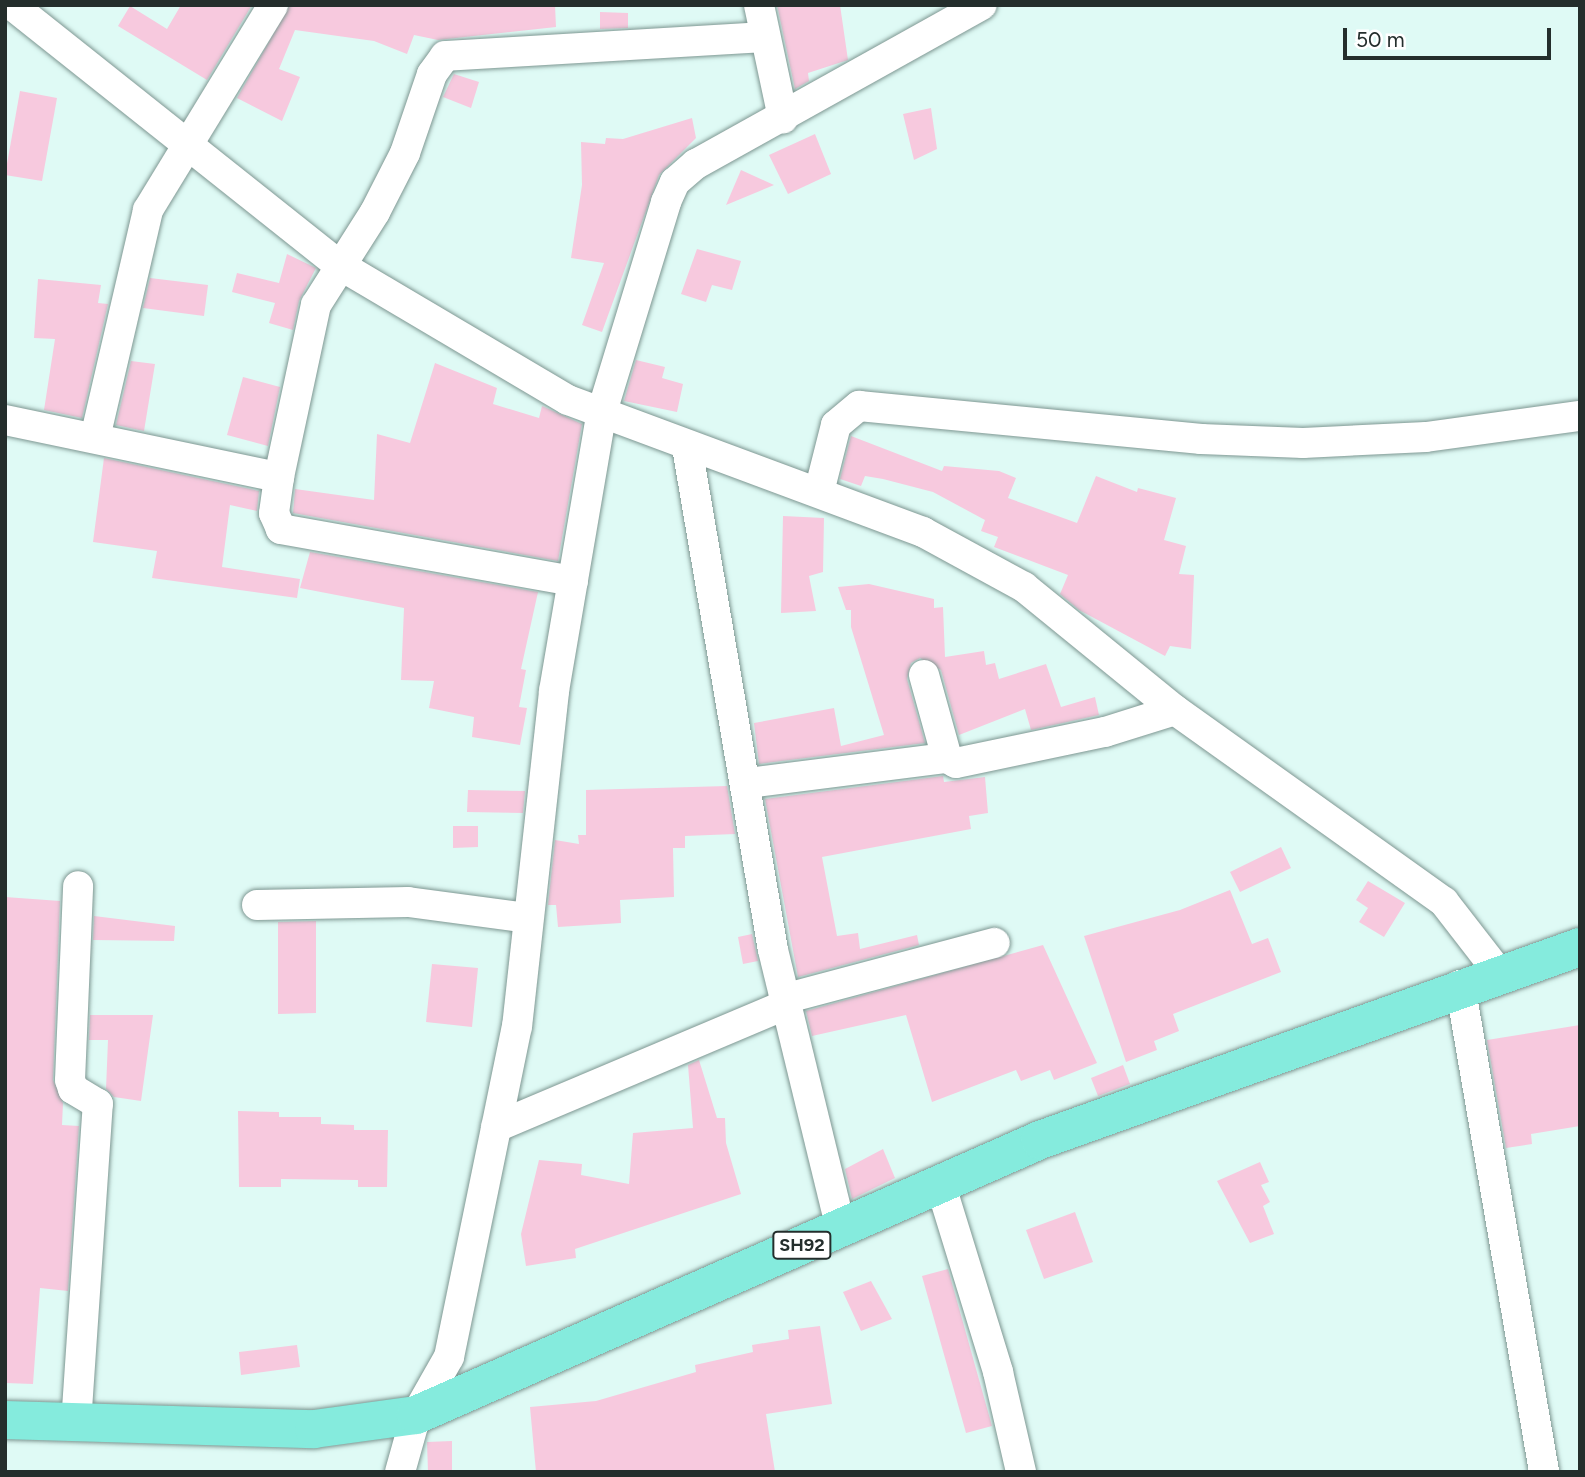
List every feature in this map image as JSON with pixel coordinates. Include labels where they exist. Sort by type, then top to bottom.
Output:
[{"type":"main road","name":"SH92","points":[[5,1420],[314,1429],[416,1415],[940,1182],[1461,985],[1580,947]]},
{"type":"street","points":[[12,5],[338,264],[601,415],[923,532],[1024,587],[1175,710],[1444,902],[1499,973]]},
{"type":"street","points":[[95,438],[148,211],[190,149],[273,5]]},
{"type":"street","points":[[759,5],[762,37],[783,118]]},
{"type":"street","points":[[400,1472],[416,1415],[449,1357],[517,1027],[554,691],[601,415],[675,182],[696,164],[982,5]]},
{"type":"street","points":[[573,581],[281,529],[274,513],[279,477],[316,305],[338,264],[375,212],[405,153],[432,74],[445,56],[762,37]]},
{"type":"street","points":[[819,492],[836,425],[859,406],[1148,435],[1303,443],[1426,437],[1580,416]]},
{"type":"street","points":[[5,420],[279,477]]},
{"type":"street","points":[[687,447],[697,528],[748,783],[784,1002],[841,1228]]},
{"type":"street","points":[[924,675],[947,758]]},
{"type":"street","points":[[748,783],[947,758],[971,764],[1175,710]]},
{"type":"street","points":[[76,1424],[98,1104],[73,1089],[70,1080],[78,886]]},
{"type":"street","points":[[257,905],[408,902],[528,918]]},
{"type":"street","points":[[496,1127],[784,1002],[995,943]]},
{"type":"street","points":[[1461,985],[1544,1472]]},
{"type":"street","points":[[940,1182],[998,1373],[1021,1472]]},
{"type":"building","points":[[181,5],[252,5],[207,80],[118,26],[130,6],[167,29]]},
{"type":"building","points":[[290,5],[555,5],[556,27],[438,40],[414,35],[407,54],[374,41],[295,30],[279,69],[300,77],[282,121],[237,98]]},
{"type":"building","points":[[777,5],[840,5],[848,60],[808,73],[809,81],[795,89]]},
{"type":"building","points":[[600,12],[628,13],[628,28],[600,29]]},
{"type":"building","points":[[454,74],[479,82],[471,108],[443,97]]},
{"type":"building","points":[[20,91],[57,98],[42,181],[5,175]]},
{"type":"building","points":[[931,108],[937,149],[914,160],[903,114]]},
{"type":"building","points":[[692,118],[696,138],[659,175],[602,332],[582,325],[604,263],[571,258],[582,185],[581,142],[605,144],[606,138],[623,139]]},
{"type":"building","points":[[815,134],[831,174],[788,194],[769,155]]},
{"type":"building","points":[[741,170],[774,185],[726,205]]},
{"type":"building","points":[[697,249],[741,261],[732,290],[712,285],[706,302],[681,294]]},
{"type":"building","points":[[287,254],[316,268],[299,301],[293,330],[269,323],[275,303],[232,292],[237,273],[279,283]]},
{"type":"building","points":[[150,278],[208,285],[204,316],[143,308]]},
{"type":"building","points":[[38,279],[101,285],[98,303],[108,304],[82,418],[44,410],[55,339],[34,338]]},
{"type":"building","points":[[636,360],[665,367],[662,378],[683,384],[677,412],[624,401]]},
{"type":"building","points":[[131,361],[155,364],[144,431],[116,425]]},
{"type":"building","points":[[435,363],[497,388],[493,404],[539,418],[542,406],[582,424],[558,561],[293,513],[295,489],[374,500],[377,434],[410,443]]},
{"type":"building","points":[[243,377],[280,387],[268,446],[227,435]]},
{"type":"building","points":[[851,436],[942,471],[944,466],[999,471],[1016,478],[1008,498],[1077,523],[1096,476],[1137,492],[1138,488],[1176,498],[1164,540],[1186,546],[1179,574],[1194,575],[1191,649],[1170,646],[1165,656],[1079,610],[1060,594],[1068,575],[994,547],[998,537],[981,531],[985,520],[933,492],[865,476],[861,486],[840,479]]},
{"type":"building","points":[[104,458],[259,491],[257,511],[230,505],[222,567],[300,579],[297,598],[152,578],[157,551],[93,542]]},
{"type":"building","points":[[783,516],[824,518],[823,572],[809,576],[816,611],[781,613]]},
{"type":"building","points":[[310,552],[538,592],[521,669],[526,670],[519,707],[527,708],[520,745],[472,737],[474,717],[429,708],[434,681],[401,680],[404,608],[300,588]]},
{"type":"building","points":[[869,584],[934,599],[934,608],[943,607],[945,657],[984,651],[986,665],[995,663],[999,679],[1046,664],[1061,707],[1095,697],[1099,715],[1031,730],[1025,709],[959,735],[941,670],[920,658],[911,663],[907,679],[925,743],[759,764],[754,723],[834,708],[841,746],[884,735],[851,627],[851,610],[846,610],[838,587]]},
{"type":"building","points":[[943,776],[944,782],[985,777],[988,813],[969,816],[971,829],[822,857],[837,936],[858,933],[860,949],[917,935],[919,945],[798,977],[765,799]]},
{"type":"building","points":[[727,786],[735,834],[685,836],[685,848],[673,848],[674,897],[620,900],[621,923],[558,927],[556,905],[548,905],[555,840],[579,844],[578,835],[586,835],[586,790]]},
{"type":"building","points":[[468,790],[525,791],[523,813],[467,812]]},
{"type":"building","points":[[453,826],[478,826],[478,847],[453,848]]},
{"type":"building","points":[[1281,847],[1291,868],[1240,892],[1230,872]]},
{"type":"building","points":[[1368,881],[1405,903],[1384,937],[1359,922],[1368,908],[1356,900]]},
{"type":"building","points":[[1230,890],[1252,944],[1268,938],[1281,972],[1173,1014],[1179,1031],[1154,1041],[1157,1050],[1126,1062],[1084,936],[1180,910]]},
{"type":"building","points":[[5,897],[60,901],[53,1080],[63,1103],[62,1125],[79,1126],[68,1291],[40,1288],[33,1384],[5,1383]]},
{"type":"building","points":[[94,916],[175,926],[174,941],[93,940]]},
{"type":"building","points":[[316,921],[316,1013],[278,1014],[278,922]]},
{"type":"building","points":[[752,934],[758,961],[743,964],[738,937]]},
{"type":"building","points":[[1043,945],[1097,1063],[1054,1080],[1050,1070],[1021,1081],[1016,1070],[932,1102],[906,1015],[812,1036],[806,1011]]},
{"type":"building","points":[[432,964],[478,968],[472,1027],[426,1022]]},
{"type":"building","points":[[90,1015],[153,1015],[141,1101],[114,1097],[106,1089],[108,1040],[89,1040]]},
{"type":"building","points":[[1580,1025],[1580,1126],[1531,1134],[1532,1144],[1506,1148],[1487,1040]]},
{"type":"building","points":[[699,1060],[717,1118],[725,1118],[726,1143],[741,1194],[575,1249],[576,1258],[526,1266],[521,1234],[539,1160],[582,1164],[581,1175],[629,1184],[633,1133],[693,1128],[688,1065]]},
{"type":"building","points":[[1123,1065],[1130,1084],[1098,1096],[1091,1078]]},
{"type":"building","points":[[238,1111],[279,1112],[279,1117],[321,1117],[321,1124],[354,1125],[354,1130],[388,1130],[387,1187],[358,1187],[358,1180],[281,1179],[281,1187],[239,1187]]},
{"type":"building","points":[[883,1149],[895,1178],[852,1199],[845,1169]]},
{"type":"building","points":[[1260,1162],[1269,1182],[1261,1185],[1270,1202],[1263,1206],[1274,1234],[1250,1243],[1217,1181]]},
{"type":"building","points":[[1075,1212],[1093,1262],[1044,1279],[1026,1230]]},
{"type":"building","points":[[948,1269],[992,1426],[966,1433],[922,1276]]},
{"type":"building","points":[[871,1281],[892,1319],[861,1331],[843,1292]]},
{"type":"building","points":[[820,1326],[832,1404],[766,1414],[775,1472],[536,1472],[530,1407],[596,1401],[696,1372],[695,1365],[753,1352],[752,1345],[789,1339],[788,1330]]},
{"type":"building","points":[[297,1345],[300,1367],[241,1375],[239,1352]]},
{"type":"building","points":[[452,1441],[452,1472],[428,1472],[427,1442]]}]
